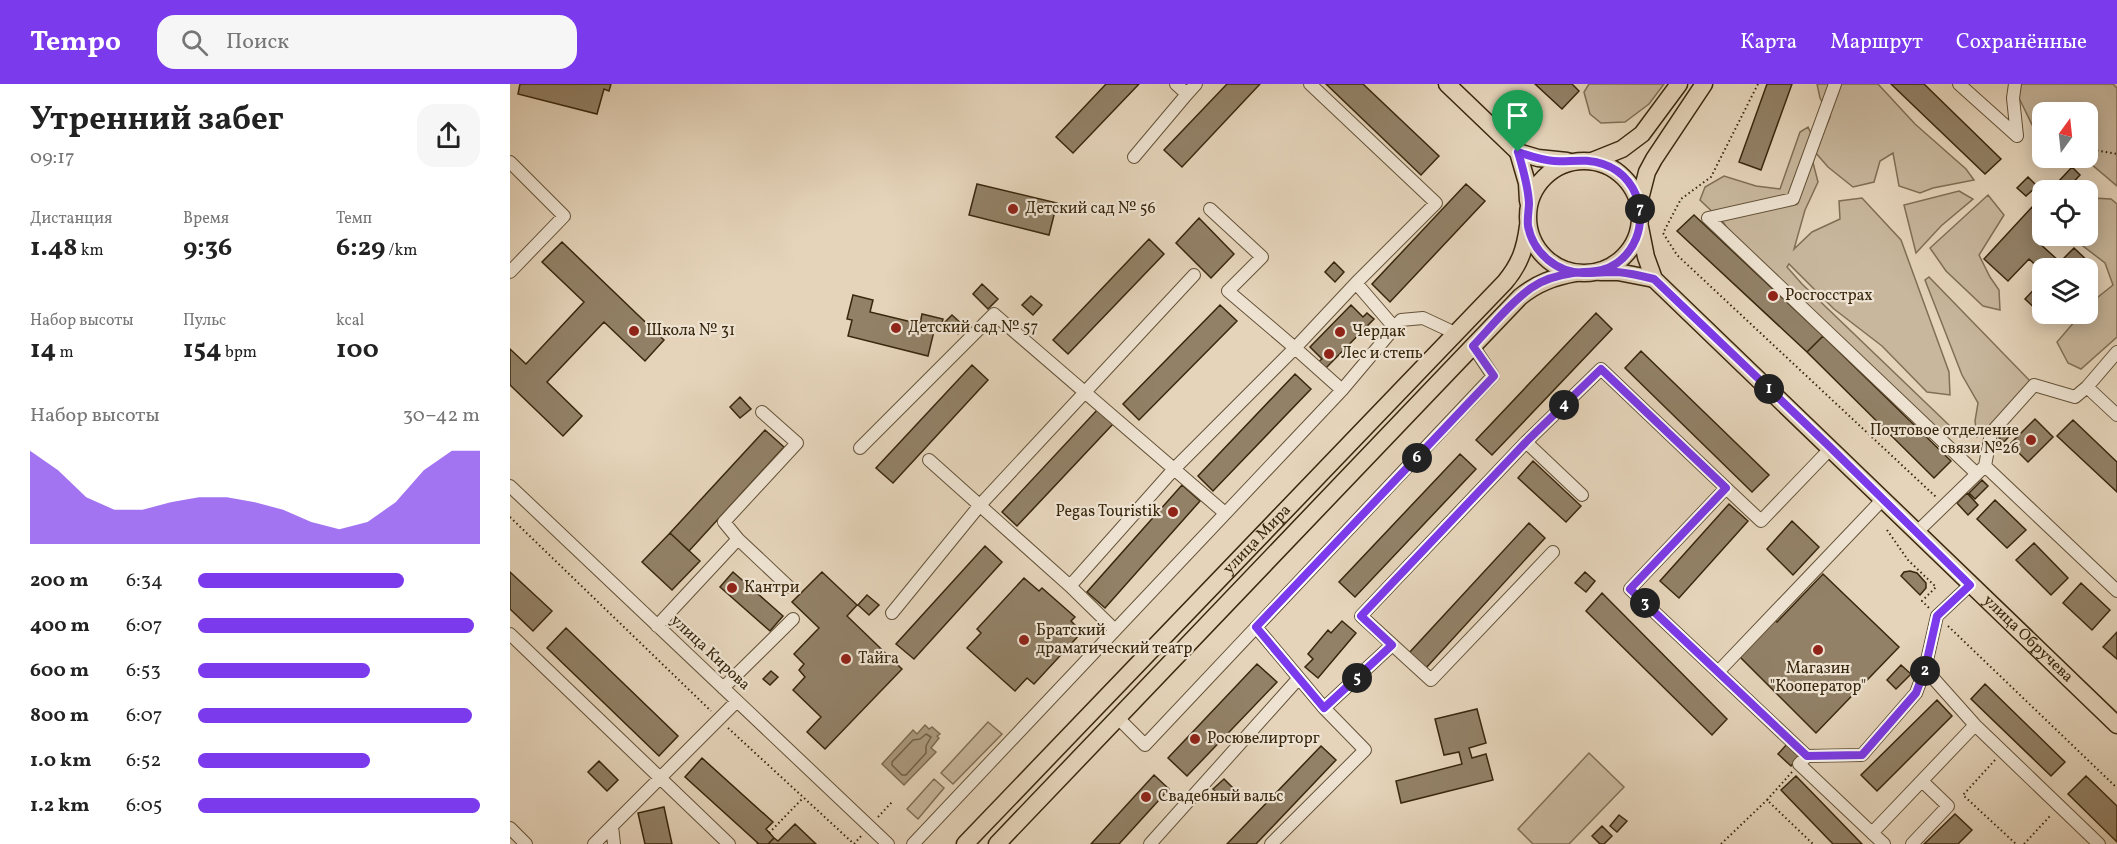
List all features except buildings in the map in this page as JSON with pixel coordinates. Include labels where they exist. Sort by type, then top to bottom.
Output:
[{"type":"main road","points":[[1447,84],[1518,152],[1553,161],[1592,161],[1611,167],[1627,179],[1639,203]]},
{"type":"main road","points":[[1592,161],[1622,149],[1642,134],[1679,84]]},
{"type":"main road","points":[[1593,273],[1605,270],[1624,257],[1637,238],[1640,227],[1639,203],[1647,172],[1704,84]]},
{"type":"main road","points":[[1518,152],[1527,183],[1528,226],[1541,254],[1557,266],[1576,273],[1618,272],[1654,279]]},
{"type":"main road","points":[[1529,205],[1536,188],[1548,173],[1572,161]]},
{"type":"main road","name":"улица Мира","points":[[965,844],[1514,272],[1525,248],[1528,226]]},
{"type":"main road","name":"улица Обручева","points":[[1640,227],[1646,257],[1654,279],[2117,725]]},
{"type":"main road","name":"улица Мира","points":[[997,844],[1520,297],[1532,287],[1552,278],[1576,273]]},
{"type":"main road","points":[[1001,808],[1018,822]]},
{"type":"street","points":[[1176,84],[1187,94]]},
{"type":"street","points":[[1134,157],[1196,84]]},
{"type":"street","points":[[1070,586],[1173,469],[1436,203],[1310,84]]},
{"type":"street","points":[[1836,84],[1793,199],[1708,218],[1981,470],[2117,591]]},
{"type":"street","points":[[1959,84],[2017,136],[2013,98],[2015,84]]},
{"type":"street","points":[[510,162],[564,216],[510,272]]},
{"type":"street","points":[[1210,209],[1262,257],[1228,291],[1342,390]]},
{"type":"street","points":[[892,613],[980,505],[1194,275]]},
{"type":"street","points":[[1356,283],[1394,327]]},
{"type":"street","points":[[860,448],[994,314],[1225,513]]},
{"type":"street","points":[[913,844],[1342,390],[1401,320],[1423,318],[1455,333]]},
{"type":"street","points":[[1118,718],[1145,745],[1494,376],[1473,346]]},
{"type":"street","points":[[1917,532],[1981,470],[1991,433],[2034,385],[2075,397],[2087,387],[2116,353]]},
{"type":"street","points":[[1553,552],[1431,680],[1361,616],[1526,442],[1601,369],[1761,521],[1831,448]]},
{"type":"street","points":[[2087,387],[2117,416]]},
{"type":"street","points":[[762,412],[797,443],[724,522],[738,539],[789,588]]},
{"type":"street","points":[[1526,442],[1582,495]]},
{"type":"street","points":[[929,460],[1070,586],[1114,630]]},
{"type":"street","name":"улица Кирова","points":[[510,486],[888,844]]},
{"type":"street","points":[[1726,488],[1630,589],[1718,672],[1884,844]]},
{"type":"street","points":[[1718,672],[1883,499]]},
{"type":"street","points":[[657,626],[738,539]]},
{"type":"street","points":[[1803,760],[1862,755],[1916,693],[1925,669],[1937,616],[1970,585]]},
{"type":"street","points":[[723,688],[793,619]]},
{"type":"street","points":[[1256,627],[1298,679],[1365,750],[1271,844]]},
{"type":"street","points":[[510,634],[729,844]]},
{"type":"street","points":[[1324,708],[1392,645]]},
{"type":"street","points":[[1925,669],[1975,725],[2099,844]]},
{"type":"street","points":[[1150,844],[1298,679]]},
{"type":"street","points":[[594,844],[737,701]]},
{"type":"street","points":[[1872,833],[1975,725]]},
{"type":"street","points":[[1912,844],[1948,806],[1922,781]]},
{"type":"street","points":[[612,826],[614,844]]},
{"type":"street","points":[[510,828],[526,844]]},
{"type":"path","points":[[1758,84],[1711,177],[1681,199],[1663,233],[1677,255],[1926,488]]},
{"type":"path","points":[[2098,151],[2117,154]]},
{"type":"path","points":[[510,518],[719,719],[854,844]]},
{"type":"path","points":[[1887,530],[1908,560],[1936,587],[1922,601],[2117,788]]},
{"type":"path","points":[[2002,751],[1963,795],[2016,844]]},
{"type":"path","points":[[1721,844],[1767,800],[1803,760]]},
{"type":"path","points":[[770,833],[803,798]]},
{"type":"path","points":[[1767,800],[1814,844]]},
{"type":"path","points":[[2024,844],[2059,806]]},
{"type":"shaded area","points":[[1589,84],[1664,84],[1649,104],[1625,122],[1601,123],[1590,114],[1584,92]]},
{"type":"shaded area","points":[[1817,84],[1878,84],[1915,124],[1966,169],[1974,180],[1933,188],[1920,193],[1899,186],[1893,153],[1880,161],[1874,182],[1853,187],[1828,167],[1815,152],[1830,117],[1820,98]]},
{"type":"shaded area","points":[[2021,84],[2113,84],[2117,88],[2117,186],[2096,168],[2098,168],[2098,102],[2032,102],[2032,125],[2018,96]]},
{"type":"shaded area","points":[[1808,127],[1812,136],[1811,155],[1818,182],[1805,210],[1794,249],[1812,232],[1840,219],[1839,201],[1862,198],[1901,240],[1949,372],[1950,395],[1927,392],[1882,346],[1834,309],[1789,264],[1787,267],[1951,427],[1936,441],[1740,246],[1723,222],[1700,200],[1705,187],[1724,176],[1756,186],[1780,189],[1800,132]]},
{"type":"shaded area","points":[[1959,191],[1973,199],[1941,226],[1916,253],[1904,205]]},
{"type":"shaded area","points":[[1988,195],[2004,215],[1979,255],[1999,290],[2000,310],[1983,306],[1946,271],[1930,248]]},
{"type":"shaded area","points":[[2098,198],[2111,199],[2117,204],[2117,337],[2081,369],[2068,363],[2057,342],[2072,324],[2098,324],[2098,297],[2113,285],[2105,263],[2083,246],[2098,246]]},
{"type":"shaded area","points":[[1929,277],[2032,383],[1997,423],[1977,437],[1975,421],[1978,403],[1962,375],[1925,280]]},
{"type":"shaded area","points":[[988,722],[1002,734],[953,784],[941,773]]},
{"type":"shaded area","points":[[1589,753],[1624,787],[1569,844],[1533,844],[1518,829]]},
{"type":"shaded area","points":[[934,779],[944,788],[918,819],[907,809]]},
{"type":"water","points":[[925,725],[929,729],[932,727],[940,734],[931,748],[936,752],[904,785],[882,764],[913,730],[917,734]]},
{"type":"place","name":"Детский сад № 56","points":[[1013,209]]},
{"type":"place","name":"Росгосстрах","points":[[1773,296]]},
{"type":"place","name":"Детский сад № 57","points":[[896,328]]},
{"type":"place","name":"Школа № 31","points":[[634,331]]},
{"type":"place","name":"Чердак","points":[[1340,332]]},
{"type":"place","name":"Лес и степь","points":[[1329,354]]},
{"type":"place","name":"Почтовое отделение связи №26","points":[[2031,440]]},
{"type":"place","name":"Pegas Touristik","points":[[1173,512]]},
{"type":"place","name":"Кантри","points":[[732,588]]},
{"type":"place","name":"Братский драматический театр","points":[[1024,640]]},
{"type":"place","name":"Магазин \"Кооператор\"","points":[[1818,650]]},
{"type":"place","name":"Тайга","points":[[846,659]]},
{"type":"place","name":"Росювелирторг","points":[[1195,739]]},
{"type":"place","name":"Свадебный вальс","points":[[1146,797]]},
{"type":"route","points":[[1518,152],[1527,183],[1528,226],[1535,245],[1548,261],[1576,273],[1585,273],[1618,272],[1654,279],[1970,585],[1937,616],[1925,669],[1916,693],[1862,755],[1807,756],[1630,589],[1726,488],[1601,369],[1526,442],[1361,616],[1392,645],[1324,708],[1256,627],[1494,376],[1473,346],[1520,297],[1532,287],[1559,276],[1593,273],[1605,270],[1624,257],[1637,238],[1641,215],[1639,203],[1627,179],[1616,170],[1592,161],[1553,161],[1518,152]]}]
